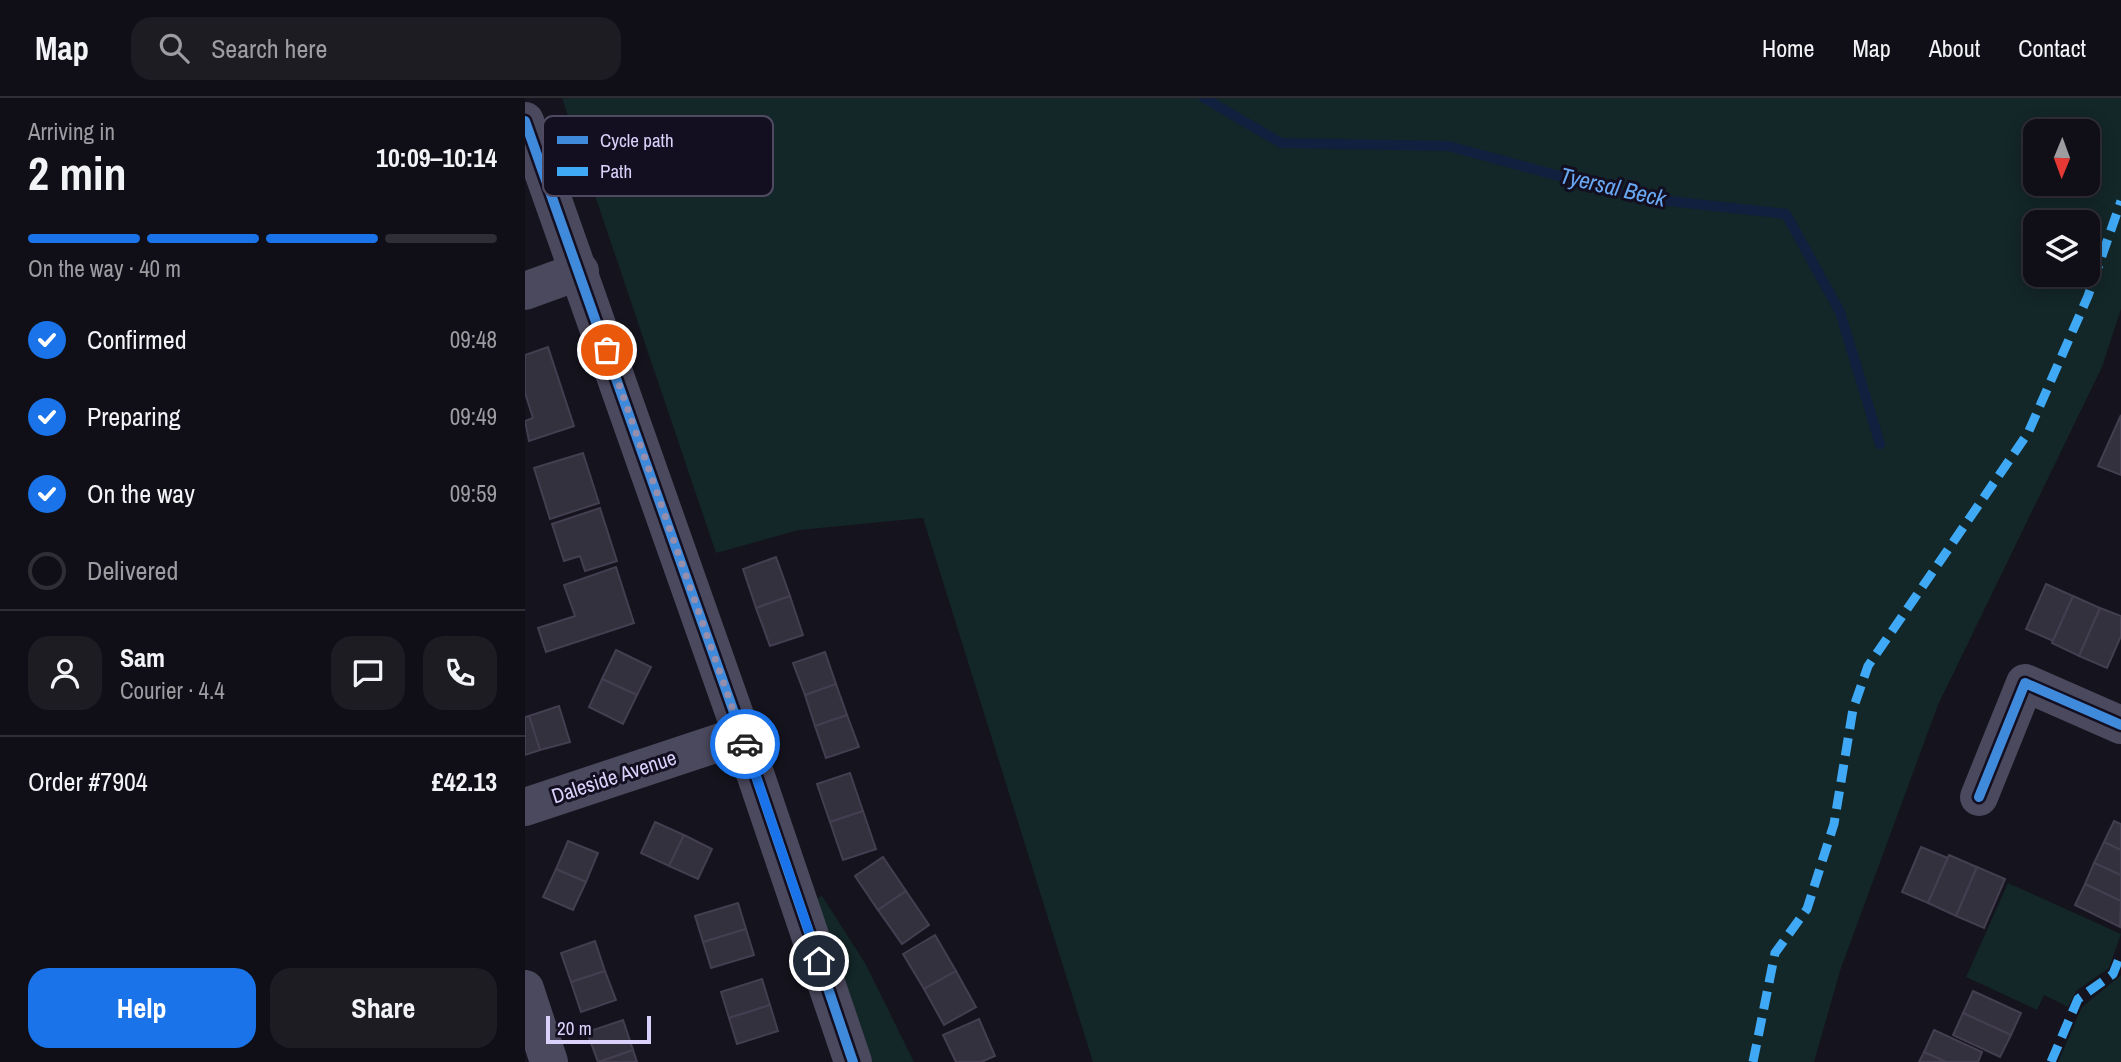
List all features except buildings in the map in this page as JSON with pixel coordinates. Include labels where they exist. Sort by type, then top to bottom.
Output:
[{"type":"street","points":[[525,121],[543,170]]},
{"type":"street","points":[[552,196],[742,735],[853,1062]]},
{"type":"street","points":[[525,291],[580,271]]},
{"type":"street","points":[[1979,797],[2025,683],[2121,725]]},
{"type":"street","name":"Daleside Avenue","points":[[525,807],[742,735]]},
{"type":"street","points":[[525,989],[549,1062]]},
{"type":"green space","points":[[562,98],[2121,98],[2121,309],[2102,367],[1938,705],[1841,968],[1814,1062],[1093,1062],[923,518],[799,530],[716,553],[595,196],[773,196],[773,116],[568,116]]},
{"type":"green space","points":[[2008,883],[2121,934],[2109,968],[2076,991],[2068,1007],[2044,995],[2037,1010],[1966,977]]},
{"type":"green space","points":[[822,896],[865,963],[914,1062],[871,1062],[816,899]]},
{"type":"green space","points":[[2121,975],[2121,1062],[2058,1062],[2082,1007]]},
{"type":"waterway","name":"Tyersal Beck","points":[[1204,98],[1281,143],[1448,146],[1641,198],[1786,214],[1840,312],[1880,444]]},
{"type":"marked path","points":[[1753,1062],[1775,953],[1807,909],[1834,824],[1853,709],[1868,666],[2028,433],[2088,296],[2121,201]]},
{"type":"marked path","points":[[2051,1062],[2078,999],[2113,974],[2121,954]]},
{"type":"cycle path","points":[[525,121],[543,172]]},
{"type":"cycle path","points":[[552,196],[742,735],[853,1062]]},
{"type":"cycle path","points":[[1979,797],[2025,683],[2121,725]]},
{"type":"way so far","points":[[607,350],[745,744]]},
{"type":"route","points":[[745,744],[819,961]]}]
